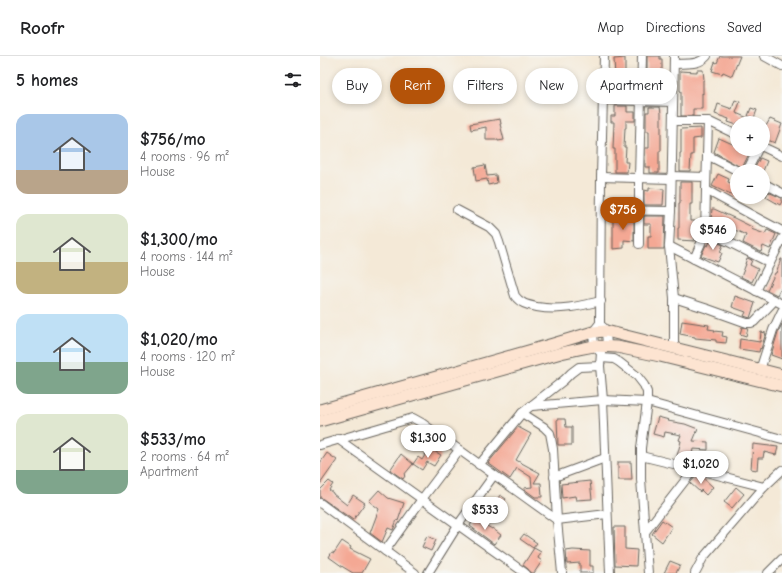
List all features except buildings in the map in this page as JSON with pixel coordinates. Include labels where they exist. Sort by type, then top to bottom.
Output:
[{"type":"main road","points":[[320,410],[546,346],[600,329],[782,375]]},
{"type":"main road","points":[[320,421],[579,349],[601,351],[617,347],[782,386]]},
{"type":"street","points":[[604,56],[604,68]]},
{"type":"street","points":[[642,56],[642,68]]},
{"type":"street","points":[[674,60],[698,63],[707,56]]},
{"type":"street","points":[[764,56],[782,65]]},
{"type":"street","points":[[603,104],[600,366],[603,400],[610,573]]},
{"type":"street","points":[[639,244],[641,104]]},
{"type":"street","points":[[673,104],[669,246],[674,298],[674,348]]},
{"type":"street","points":[[673,121],[708,121],[730,132]]},
{"type":"street","points":[[694,259],[704,238],[705,230],[708,121]]},
{"type":"street","points":[[770,150],[782,156]]},
{"type":"street","points":[[707,155],[730,167]]},
{"type":"street","points":[[602,177],[706,177]]},
{"type":"street","points":[[770,187],[782,193]]},
{"type":"street","points":[[706,190],[782,231]]},
{"type":"street","points":[[457,210],[489,227],[496,234],[515,296],[523,304],[547,309],[561,309],[601,301]]},
{"type":"street","points":[[601,210],[671,211]]},
{"type":"street","points":[[705,230],[770,263]]},
{"type":"street","points":[[756,292],[782,239]]},
{"type":"street","points":[[669,246],[778,303],[754,322],[747,323],[674,298]]},
{"type":"street","points":[[760,370],[773,330],[782,311]]},
{"type":"street","points":[[600,329],[601,351]]},
{"type":"street","points":[[601,351],[619,362],[637,376],[647,392],[641,456],[641,479],[648,573]]},
{"type":"street","points":[[479,465],[522,413],[579,367],[600,366]]},
{"type":"street","points":[[532,406],[603,400],[647,402],[782,439]]},
{"type":"street","points":[[522,413],[544,427],[550,433],[553,448],[562,573]]},
{"type":"street","points":[[320,445],[413,418],[557,520],[607,514]]},
{"type":"street","points":[[338,439],[525,573]]},
{"type":"street","points":[[385,551],[459,450]]},
{"type":"street","points":[[641,456],[764,487]]},
{"type":"street","points":[[554,477],[605,458]]},
{"type":"street","points":[[645,532],[694,469]]},
{"type":"street","points":[[695,573],[703,558],[764,487],[782,470]]},
{"type":"street","points":[[428,573],[458,525],[494,475]]},
{"type":"street","points":[[320,503],[385,551],[410,572]]},
{"type":"street","points":[[768,573],[782,558]]}]
